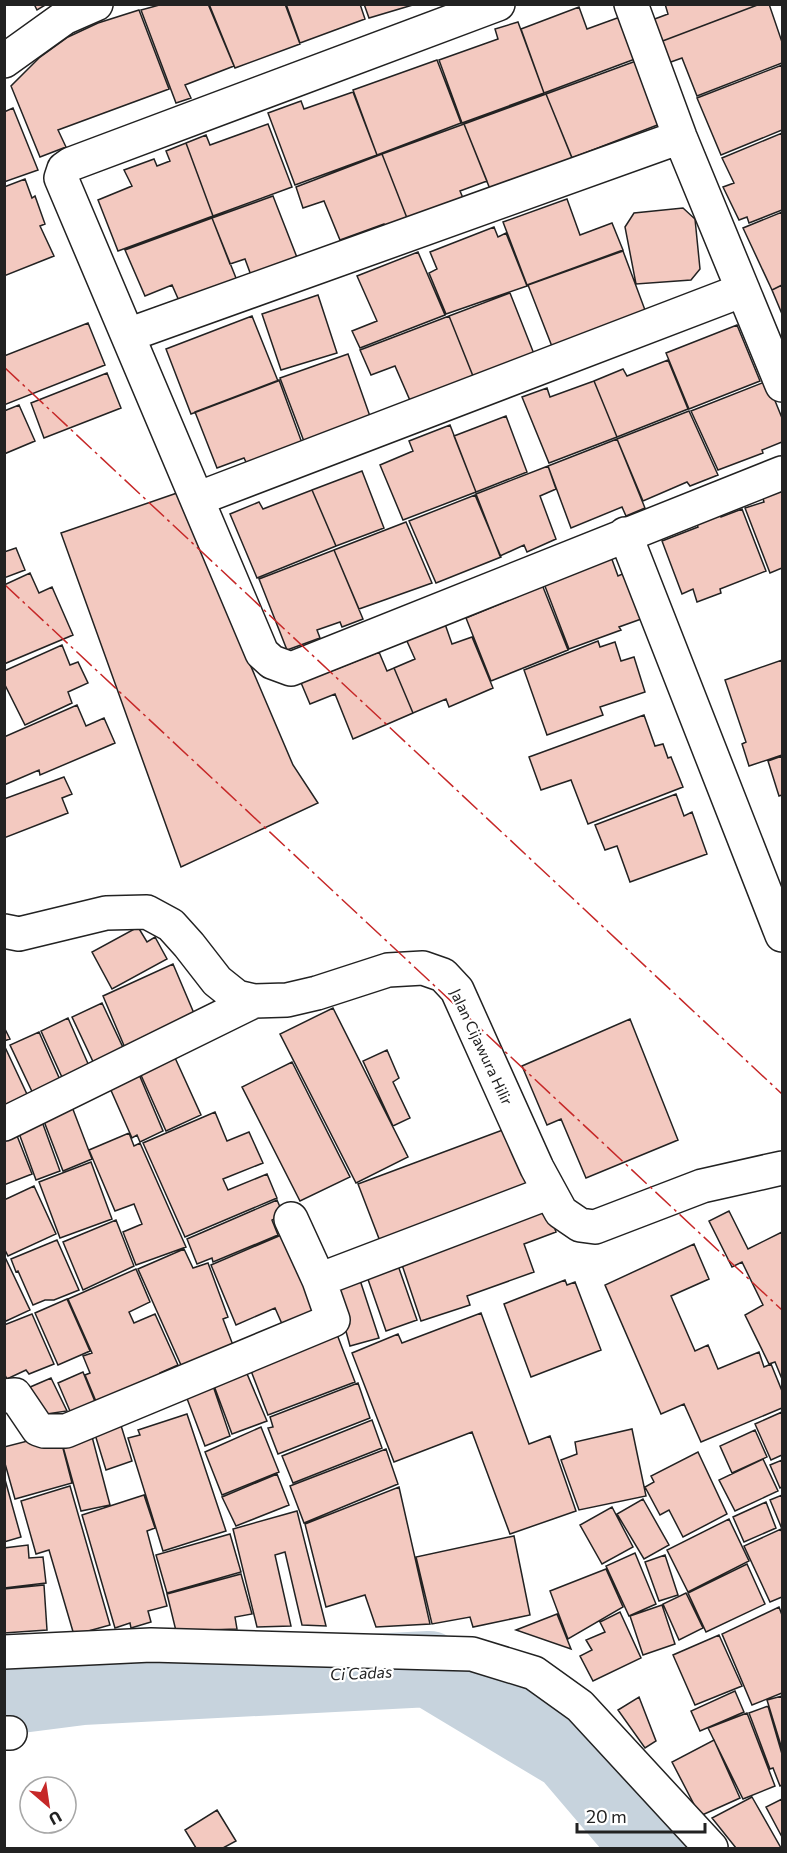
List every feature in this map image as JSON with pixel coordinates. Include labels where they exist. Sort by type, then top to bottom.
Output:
[{"type":"street","points":[[4,61],[64,18],[96,4]]},
{"type":"street","points":[[498,4],[71,164],[64,170],[61,178],[262,653],[272,662],[291,669],[783,472]]},
{"type":"street","points":[[630,4],[680,137],[783,385]]},
{"type":"street","points":[[128,334],[680,137]]},
{"type":"street","points":[[197,499],[743,290]]},
{"type":"street","points":[[626,534],[783,935]]},
{"type":"street","name":"Jalan Cijawura Hilir","points":[[9,936],[106,914],[147,912],[171,925],[217,981],[237,997],[255,1000],[287,1000],[307,996],[388,970],[423,968],[443,975],[457,990],[550,1192],[561,1212],[580,1225],[595,1227],[702,1186],[783,1168]]},
{"type":"street","points":[[4,1124],[255,1000]]},
{"type":"street","points":[[319,1280],[550,1192]]},
{"type":"street","points":[[4,1396],[15,1395],[38,1429],[66,1431],[333,1320],[319,1280],[291,1219]]},
{"type":"street","points":[[4,1652],[152,1645],[472,1654],[534,1673],[580,1706],[711,1848]]},
{"type":"building","points":[[34,4],[47,4],[37,10]]},
{"type":"building","points":[[163,4],[208,4],[234,66],[185,85],[191,98],[176,103],[141,10]]},
{"type":"building","points":[[209,4],[285,4],[300,44],[235,68]]},
{"type":"building","points":[[286,4],[360,4],[365,19],[300,43]]},
{"type":"building","points":[[364,4],[416,4],[369,18]]},
{"type":"building","points":[[665,4],[760,4],[660,42],[652,20],[668,14]]},
{"type":"building","points":[[760,4],[769,4],[782,42],[782,63],[697,96],[682,58],[668,63],[660,42]]},
{"type":"building","points":[[579,7],[587,29],[620,17],[635,59],[544,93],[521,29]]},
{"type":"building","points":[[139,10],[169,89],[58,130],[66,147],[40,157],[11,86],[39,58],[68,37],[98,23]]},
{"type":"building","points":[[518,22],[544,93],[462,123],[439,60],[498,39],[495,29]]},
{"type":"building","points":[[437,60],[461,123],[377,155],[353,90]]},
{"type":"building","points":[[636,61],[660,124],[572,158],[546,94]]},
{"type":"building","points":[[782,65],[782,130],[721,155],[697,98]]},
{"type":"building","points":[[353,92],[377,155],[295,185],[268,113],[301,101],[304,109]]},
{"type":"building","points":[[546,94],[575,165],[490,189],[464,124]]},
{"type":"building","points":[[13,108],[38,170],[4,182],[4,112]]},
{"type":"building","points":[[268,124],[292,187],[213,216],[186,143],[206,135],[210,145]]},
{"type":"building","points":[[464,124],[487,181],[460,191],[463,198],[407,218],[382,154]]},
{"type":"building","points":[[782,133],[782,210],[749,223],[747,217],[739,220],[723,187],[734,183],[722,158]]},
{"type":"building","points":[[186,143],[213,216],[118,251],[98,200],[132,186],[124,170],[154,159],[157,166],[170,161],[166,151]]},
{"type":"building","points":[[382,154],[407,218],[340,240],[324,201],[303,208],[296,187]]},
{"type":"building","points":[[25,179],[32,198],[35,196],[45,224],[40,226],[54,256],[4,276],[4,187]]},
{"type":"building","points":[[273,196],[298,260],[252,278],[245,259],[230,264],[212,218]]},
{"type":"building","points":[[567,199],[580,235],[612,223],[623,250],[527,285],[503,222]]},
{"type":"building","points":[[683,208],[695,219],[700,269],[691,280],[636,284],[625,227],[634,213]]},
{"type":"building","points":[[782,212],[782,285],[772,290],[743,228]]},
{"type":"building","points":[[212,218],[238,283],[180,303],[172,285],[145,296],[125,250]]},
{"type":"building","points":[[494,227],[498,237],[506,233],[527,286],[446,314],[429,273],[437,269],[430,252]]},
{"type":"building","points":[[623,251],[645,310],[553,349],[528,285]]},
{"type":"building","points":[[418,252],[445,315],[360,348],[352,331],[377,321],[357,276]]},
{"type":"building","points":[[782,285],[782,314],[772,290]]},
{"type":"building","points":[[510,293],[536,359],[475,381],[449,316]]},
{"type":"building","points":[[318,295],[337,353],[281,370],[262,314]]},
{"type":"building","points":[[252,316],[278,381],[191,414],[166,349]]},
{"type":"building","points":[[449,316],[475,381],[412,405],[395,366],[371,375],[360,350]]},
{"type":"building","points":[[88,323],[105,365],[4,405],[4,356]]},
{"type":"building","points":[[737,325],[760,381],[689,409],[666,353]]},
{"type":"building","points":[[348,354],[372,422],[305,444],[280,378]]},
{"type":"building","points":[[668,360],[688,409],[617,437],[594,381],[623,369],[627,376]]},
{"type":"building","points":[[107,373],[121,408],[44,438],[31,403]]},
{"type":"building","points":[[279,380],[302,443],[247,464],[244,458],[217,468],[195,412]]},
{"type":"building","points":[[594,381],[617,437],[549,463],[522,397],[547,388],[550,397]]},
{"type":"building","points":[[767,381],[782,418],[782,442],[762,450],[763,453],[718,470],[691,411]]},
{"type":"building","points":[[19,405],[35,441],[4,454],[4,411]]},
{"type":"building","points":[[689,411],[718,475],[690,486],[687,482],[643,501],[617,439]]},
{"type":"building","points":[[506,416],[527,472],[476,492],[454,436]]},
{"type":"building","points":[[450,425],[476,492],[403,520],[380,465],[413,451],[409,441]]},
{"type":"building","points":[[617,439],[645,508],[626,516],[622,507],[571,528],[548,466]]},
{"type":"building","points":[[548,466],[556,489],[540,496],[556,539],[527,552],[524,545],[500,556],[476,494]]},
{"type":"building","points":[[362,471],[384,528],[336,546],[312,490]]},
{"type":"building","points":[[782,489],[782,568],[770,573],[745,508],[764,502],[762,495]]},
{"type":"building","points":[[312,490],[336,546],[257,578],[230,514],[259,502],[263,509]]},
{"type":"building","points":[[177,493],[293,765],[318,803],[181,867],[61,533]]},
{"type":"building","points":[[475,495],[501,557],[436,583],[409,521]]},
{"type":"building","points":[[742,509],[766,571],[720,589],[721,593],[697,602],[693,589],[682,594],[662,541],[698,527],[695,520],[720,512],[721,517]]},
{"type":"building","points":[[406,522],[432,583],[359,609],[334,550]]},
{"type":"building","points":[[16,548],[25,570],[4,578],[4,552]]},
{"type":"building","points":[[334,550],[363,619],[342,627],[340,622],[317,630],[320,638],[287,650],[259,579]]},
{"type":"building","points":[[610,554],[618,576],[627,572],[644,618],[619,627],[621,630],[569,649],[543,581]]},
{"type":"building","points":[[30,573],[39,593],[52,587],[73,635],[4,664],[4,585]]},
{"type":"building","points":[[541,582],[568,650],[491,681],[466,618],[519,596],[518,590]]},
{"type":"building","points":[[445,624],[452,644],[472,637],[493,688],[449,707],[446,699],[413,713],[394,668],[415,659],[406,639]]},
{"type":"building","points":[[598,641],[600,647],[615,642],[621,661],[634,657],[645,692],[600,707],[603,715],[547,735],[524,670]]},
{"type":"building","points":[[62,645],[70,665],[78,662],[88,683],[68,692],[72,703],[25,725],[4,683],[4,671]]},
{"type":"building","points":[[379,652],[387,671],[394,668],[413,713],[353,739],[335,694],[310,704],[299,678],[332,665],[334,670]]},
{"type":"building","points":[[782,660],[782,755],[749,766],[742,744],[746,742],[725,680]]},
{"type":"building","points":[[77,705],[86,726],[104,718],[115,743],[40,775],[39,770],[4,785],[4,737]]},
{"type":"building","points":[[644,715],[655,746],[663,744],[683,787],[588,824],[571,780],[541,790],[529,757]]},
{"type":"building","points":[[782,756],[782,795],[779,796],[768,761]]},
{"type":"building","points":[[64,777],[72,794],[62,798],[68,813],[4,838],[4,799]]},
{"type":"building","points":[[676,794],[684,816],[692,812],[707,854],[630,882],[617,846],[605,850],[595,825]]},
{"type":"building","points":[[138,927],[147,942],[155,937],[167,959],[112,989],[92,952]]},
{"type":"building","points":[[173,964],[196,1018],[128,1055],[103,996]]},
{"type":"building","points":[[102,1003],[127,1056],[97,1070],[72,1017]]},
{"type":"building","points":[[333,1008],[408,1157],[356,1183],[280,1034]]},
{"type":"building","points":[[68,1018],[93,1075],[66,1086],[41,1031]]},
{"type":"building","points":[[630,1019],[678,1140],[586,1178],[561,1119],[547,1125],[522,1066]]},
{"type":"building","points":[[4,1027],[10,1039],[4,1041]]},
{"type":"building","points":[[39,1032],[64,1089],[37,1102],[10,1045]]},
{"type":"building","points":[[4,1045],[32,1105],[4,1118]]},
{"type":"building","points":[[171,1049],[201,1115],[166,1131],[136,1064]]},
{"type":"building","points":[[387,1050],[399,1078],[393,1082],[410,1118],[393,1126],[363,1061]]},
{"type":"building","points":[[292,1062],[350,1177],[300,1201],[242,1087]]},
{"type":"building","points":[[135,1065],[163,1131],[140,1142],[137,1135],[132,1138],[106,1079]]},
{"type":"building","points":[[69,1099],[92,1159],[63,1171],[42,1116]]},
{"type":"building","points":[[215,1112],[227,1141],[249,1132],[263,1163],[223,1179],[228,1190],[267,1174],[277,1198],[185,1237],[143,1143]]},
{"type":"building","points":[[40,1116],[60,1171],[36,1180],[16,1125]]},
{"type":"building","points":[[14,1128],[32,1174],[4,1185],[4,1131]]},
{"type":"building","points":[[508,1128],[532,1195],[383,1249],[358,1184]]},
{"type":"building","points":[[129,1133],[134,1146],[140,1143],[186,1247],[136,1265],[123,1232],[142,1224],[134,1204],[115,1211],[89,1150]]},
{"type":"building","points":[[91,1162],[112,1219],[60,1238],[39,1182]]},
{"type":"building","points":[[34,1186],[56,1234],[8,1256],[4,1248],[4,1200]]},
{"type":"building","points":[[277,1200],[283,1214],[272,1220],[278,1235],[213,1262],[212,1258],[197,1264],[187,1239]]},
{"type":"building","points":[[545,1200],[556,1232],[524,1244],[534,1272],[467,1296],[470,1305],[421,1321],[398,1253]]},
{"type":"building","points":[[729,1211],[748,1249],[782,1232],[782,1379],[775,1362],[769,1364],[745,1315],[763,1305],[742,1262],[732,1267],[709,1221]]},
{"type":"building","points":[[116,1220],[134,1266],[83,1290],[63,1242]]},
{"type":"building","points":[[293,1230],[322,1318],[286,1333],[275,1308],[236,1325],[211,1265]]},
{"type":"building","points":[[57,1240],[79,1290],[33,1305],[11,1259]]},
{"type":"building","points":[[694,1244],[709,1279],[671,1296],[695,1351],[708,1345],[718,1369],[759,1352],[764,1367],[771,1364],[782,1391],[782,1408],[701,1442],[684,1404],[661,1414],[605,1285]]},
{"type":"building","points":[[184,1249],[193,1268],[208,1263],[228,1317],[223,1319],[236,1353],[185,1374],[138,1269]]},
{"type":"building","points":[[394,1254],[417,1320],[386,1331],[363,1265]]},
{"type":"building","points":[[4,1255],[30,1310],[4,1322]]},
{"type":"building","points":[[136,1269],[150,1302],[129,1312],[134,1323],[155,1314],[178,1365],[160,1373],[164,1385],[100,1411],[85,1375],[90,1373],[83,1356],[92,1353],[68,1299]]},
{"type":"building","points":[[357,1271],[379,1338],[350,1346],[332,1280]]},
{"type":"building","points":[[565,1280],[567,1285],[575,1282],[601,1350],[531,1377],[504,1304]]},
{"type":"building","points":[[67,1299],[90,1351],[58,1365],[35,1313]]},
{"type":"building","points":[[481,1313],[529,1444],[550,1436],[576,1511],[510,1534],[472,1432],[394,1462],[352,1353],[398,1334],[402,1343]]},
{"type":"building","points":[[32,1314],[54,1364],[29,1374],[26,1370],[7,1379],[4,1373],[4,1325]]},
{"type":"building","points":[[335,1329],[355,1382],[268,1415],[248,1363]]},
{"type":"building","points":[[242,1362],[267,1421],[232,1434],[210,1375]]},
{"type":"building","points":[[83,1372],[100,1414],[76,1425],[58,1383]]},
{"type":"building","points":[[210,1377],[230,1436],[205,1446],[183,1388]]},
{"type":"building","points":[[51,1378],[67,1411],[33,1416],[21,1391]]},
{"type":"building","points":[[358,1383],[370,1418],[278,1454],[268,1428],[273,1427],[270,1417]]},
{"type":"building","points":[[782,1412],[782,1455],[771,1460],[755,1424]]},
{"type":"building","points":[[187,1414],[226,1531],[163,1551],[128,1438],[140,1435],[138,1430]]},
{"type":"building","points":[[119,1419],[132,1461],[106,1470],[93,1428]]},
{"type":"building","points":[[372,1420],[382,1448],[293,1483],[282,1456]]},
{"type":"building","points":[[261,1427],[279,1472],[222,1495],[205,1452]]},
{"type":"building","points":[[90,1429],[110,1505],[81,1511],[60,1436]]},
{"type":"building","points":[[632,1429],[646,1496],[579,1510],[561,1460],[577,1454],[575,1442]]},
{"type":"building","points":[[755,1430],[767,1457],[732,1473],[720,1446]]},
{"type":"building","points":[[59,1433],[72,1483],[15,1499],[4,1460],[4,1447]]},
{"type":"building","points":[[386,1449],[398,1484],[304,1523],[290,1486]]},
{"type":"building","points":[[698,1452],[727,1514],[683,1537],[669,1510],[660,1515],[645,1487],[654,1482],[651,1476]]},
{"type":"building","points":[[763,1459],[778,1491],[735,1511],[719,1480]]},
{"type":"building","points":[[782,1460],[782,1487],[780,1488],[770,1465]]},
{"type":"building","points":[[277,1474],[289,1505],[236,1526],[222,1497]]},
{"type":"building","points":[[4,1476],[21,1537],[4,1542]]},
{"type":"building","points":[[70,1486],[110,1625],[74,1635],[49,1550],[36,1554],[21,1501]]},
{"type":"building","points":[[399,1487],[430,1624],[376,1627],[365,1595],[326,1607],[305,1524]]},
{"type":"building","points":[[144,1495],[155,1528],[147,1531],[167,1606],[148,1611],[151,1622],[131,1628],[130,1623],[115,1628],[82,1515]]},
{"type":"building","points":[[782,1495],[782,1529],[770,1500]]},
{"type":"building","points":[[643,1499],[669,1545],[644,1559],[617,1514]]},
{"type":"building","points":[[766,1502],[776,1528],[744,1542],[733,1517]]},
{"type":"building","points":[[612,1507],[633,1547],[602,1564],[580,1525]]},
{"type":"building","points":[[297,1511],[326,1626],[302,1625],[285,1552],[275,1555],[291,1626],[257,1627],[233,1529]]},
{"type":"building","points":[[729,1519],[749,1561],[688,1592],[667,1550]]},
{"type":"building","points":[[781,1529],[782,1597],[770,1602],[744,1546]]},
{"type":"building","points":[[230,1534],[241,1572],[167,1593],[156,1555]]},
{"type":"building","points":[[514,1536],[530,1615],[473,1627],[470,1617],[432,1624],[416,1557]]},
{"type":"building","points":[[28,1545],[29,1558],[43,1557],[46,1583],[4,1588],[4,1548]]},
{"type":"building","points":[[635,1553],[656,1604],[629,1616],[606,1566]]},
{"type":"building","points":[[665,1555],[678,1595],[659,1601],[645,1562]]},
{"type":"building","points":[[747,1564],[765,1604],[706,1632],[688,1593]]},
{"type":"building","points":[[606,1569],[623,1607],[568,1639],[550,1591]]},
{"type":"building","points":[[241,1574],[252,1614],[235,1617],[237,1629],[176,1631],[167,1594]]},
{"type":"building","points":[[44,1585],[47,1630],[4,1633],[4,1589]]},
{"type":"building","points":[[686,1593],[703,1628],[679,1640],[663,1604]]},
{"type":"building","points":[[662,1605],[675,1644],[643,1655],[630,1616]]},
{"type":"building","points":[[779,1607],[782,1615],[782,1693],[752,1705],[722,1634]]},
{"type":"building","points":[[620,1612],[641,1658],[593,1681],[580,1656],[592,1650],[586,1640],[605,1632],[600,1622]]},
{"type":"building","points":[[557,1614],[571,1649],[516,1630]]},
{"type":"building","points":[[719,1635],[742,1686],[695,1705],[673,1655]]},
{"type":"building","points":[[735,1691],[744,1712],[700,1731],[691,1711]]},
{"type":"building","points":[[782,1696],[782,1749],[767,1700]]},
{"type":"building","points":[[639,1697],[656,1741],[645,1748],[618,1710]]},
{"type":"building","points":[[768,1706],[782,1754],[782,1785],[780,1786],[773,1768],[770,1769],[749,1713]]},
{"type":"building","points":[[747,1713],[775,1786],[743,1799],[708,1728]]},
{"type":"building","points":[[714,1740],[740,1798],[700,1816],[672,1762]]},
{"type":"building","points":[[752,1797],[781,1848],[736,1848],[712,1818]]},
{"type":"building","points":[[782,1799],[782,1837],[766,1807]]},
{"type":"building","points":[[217,1810],[236,1841],[223,1848],[196,1848],[185,1830]]},
{"type":"waterway","name":"Ci Cadas","points":[[4,1697],[82,1687],[429,1669],[569,1753],[650,1848]]},
{"type":"power","points":[[4,367],[782,1094]]},
{"type":"power","points":[[4,584],[782,1310]]}]
